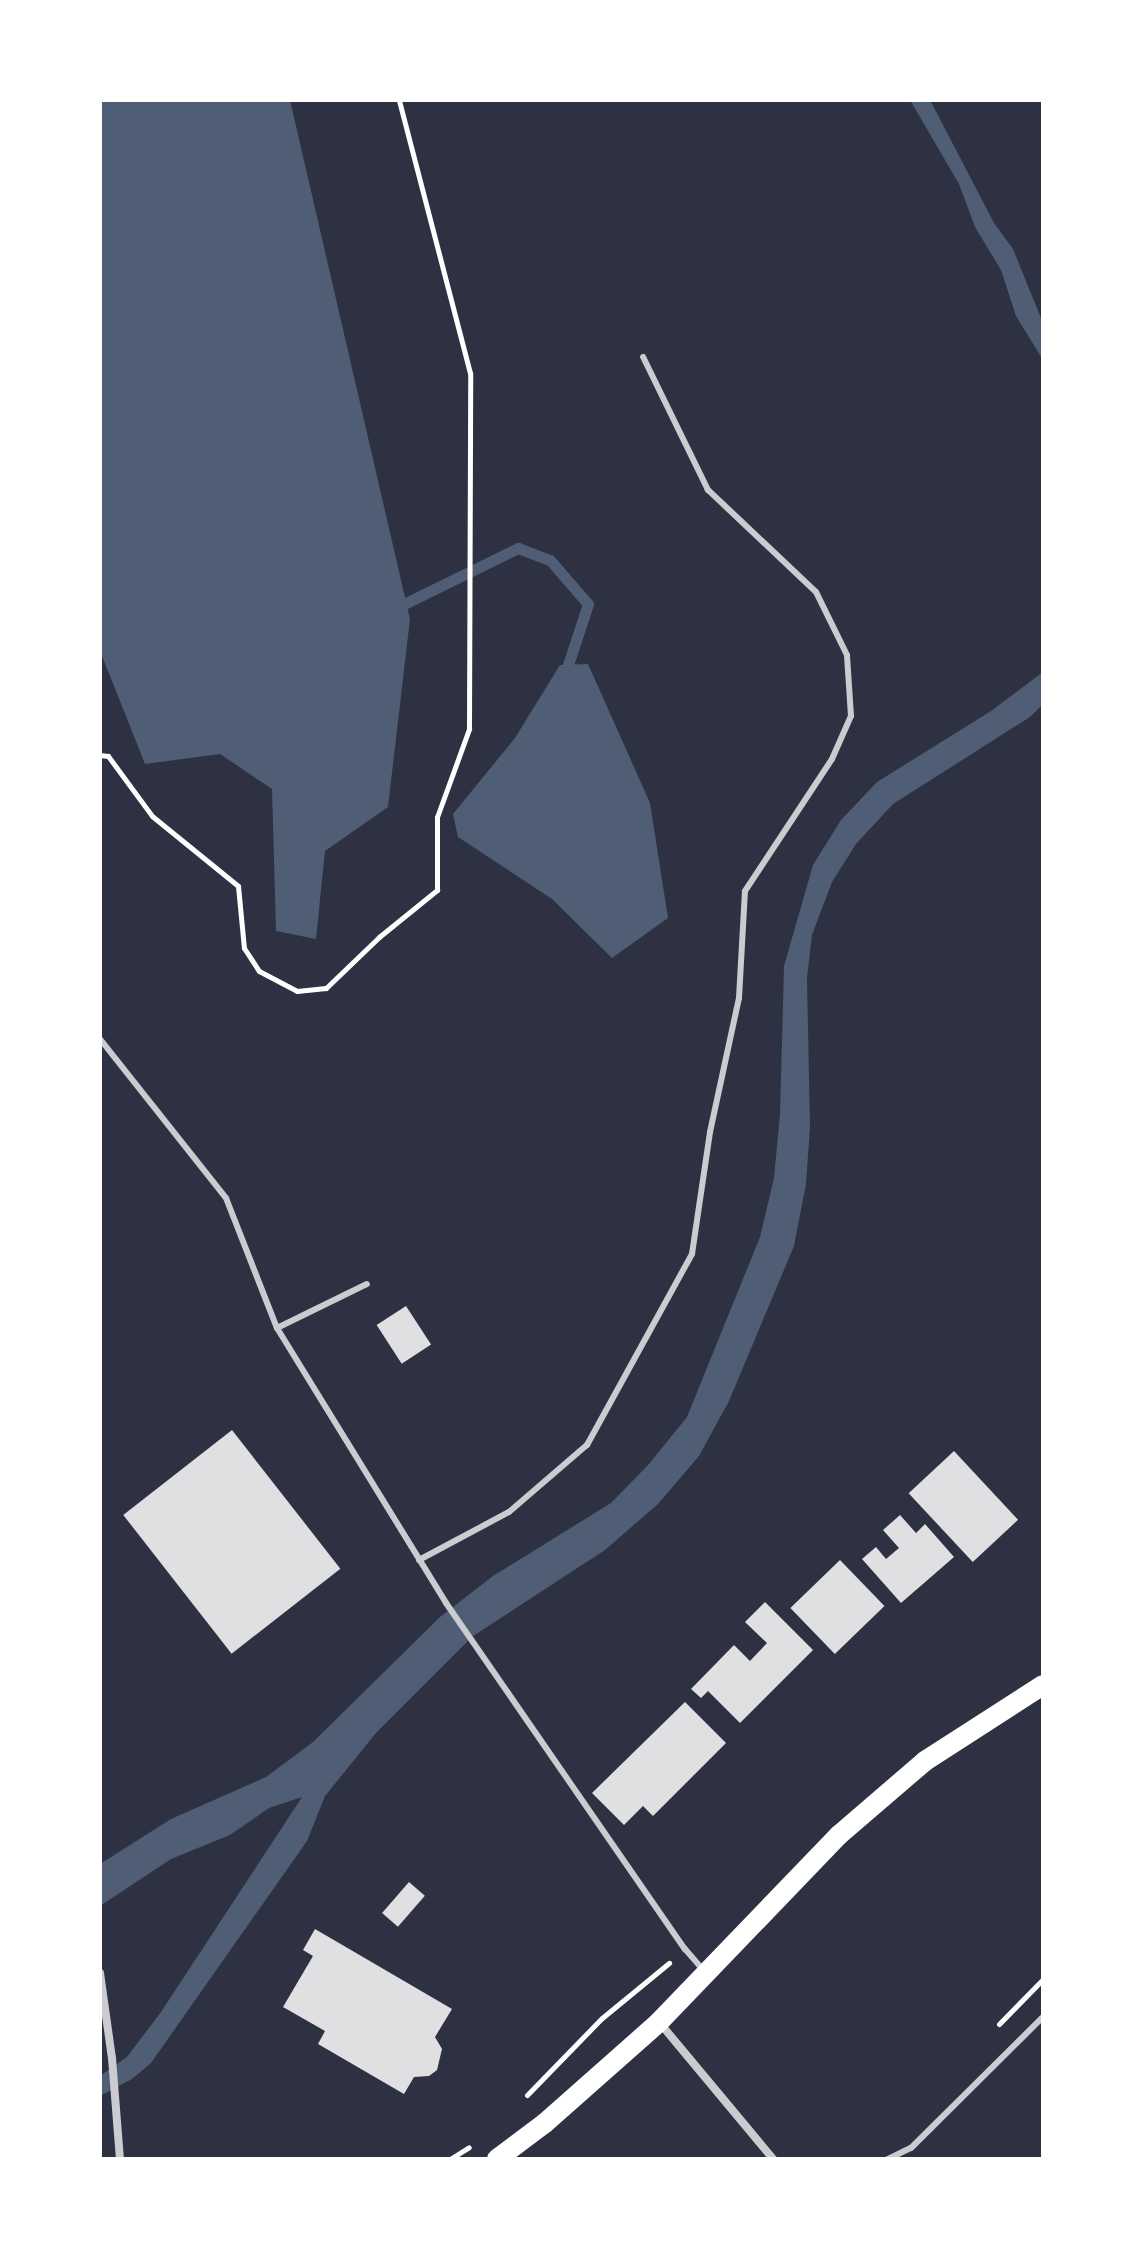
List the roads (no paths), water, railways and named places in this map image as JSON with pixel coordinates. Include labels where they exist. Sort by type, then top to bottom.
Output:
[{"type":"main road","points":[[497,2159],[545,2123],[659,2022],[839,1835],[925,1761],[1043,1685]]},
{"type":"street","points":[[100,1973],[112,2058],[120,2159]]},
{"type":"street","points":[[659,2022],[773,2159]]},
{"type":"lane","points":[[419,1560],[509,1512],[587,1445],[692,1254],[710,1132],[739,998],[745,891],[832,759],[851,716],[847,655],[816,592],[708,490],[643,357]]},
{"type":"lane","points":[[100,1039],[226,1198],[277,1328],[419,1560],[685,1949],[707,1974]]},
{"type":"lane","points":[[277,1328],[367,1284]]},
{"type":"lane","points":[[888,2159],[911,2148],[1043,2017]]},
{"type":"water","points":[[100,100],[290,100],[410,619],[388,807],[325,851],[316,939],[276,931],[272,789],[220,754],[145,764],[100,651]]},
{"type":"water","points":[[910,100],[930,100],[994,223],[1013,249],[1043,323],[1043,360],[1016,316],[1001,270],[975,227],[959,184]]},
{"type":"water","points":[[588,664],[650,803],[668,918],[612,958],[552,899],[458,837],[453,814],[515,738],[560,665]]},
{"type":"water","points":[[1043,672],[1043,704],[1030,717],[893,804],[856,844],[832,882],[812,935],[807,978],[810,1127],[806,1184],[794,1246],[729,1401],[699,1456],[658,1504],[605,1550],[473,1636],[376,1733],[325,1796],[307,1841],[151,2063],[132,2079],[100,2096],[100,2076],[127,2057],[161,2012],[302,1797],[269,1808],[230,1835],[171,1859],[100,1906],[100,1864],[171,1819],[266,1777],[313,1742],[440,1617],[493,1576],[611,1503],[649,1464],[687,1417],[760,1237],[774,1178],[780,1114],[784,966],[813,865],[841,820],[877,782],[991,711]]},
{"type":"waterway","points":[[406,603],[518,548],[550,560],[588,604],[568,665]]}]
